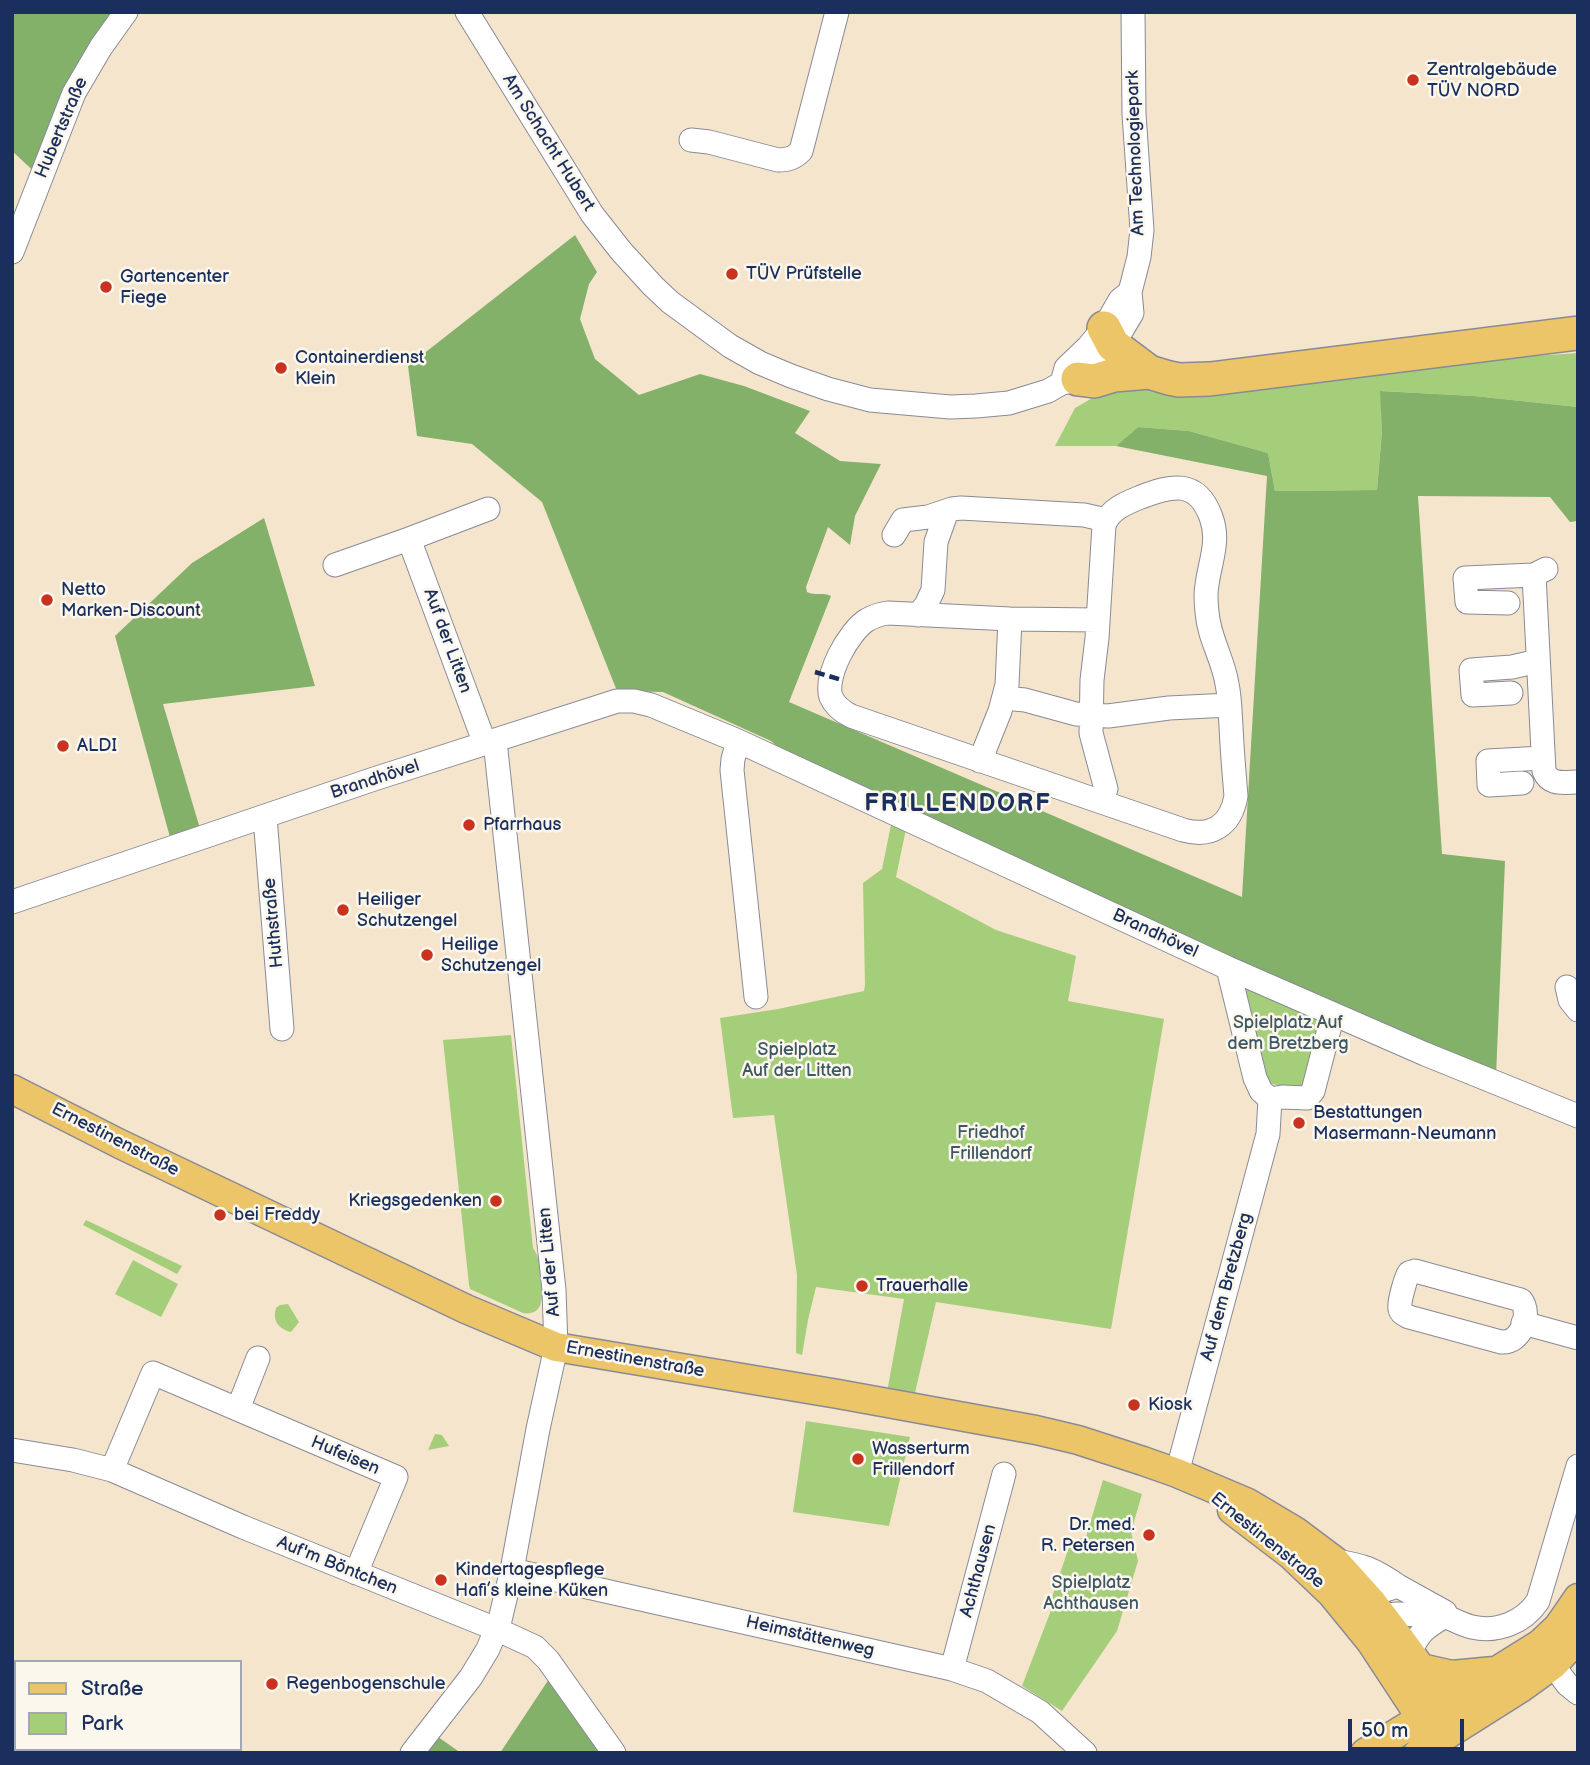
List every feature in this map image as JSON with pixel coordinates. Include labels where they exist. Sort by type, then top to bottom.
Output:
[{"type":"highway","points":[[1113,334],[1179,363],[1212,368],[1578,325]]},
{"type":"highway","points":[[1070,381],[1094,381],[1114,375],[1149,372],[1180,380],[1210,379],[1578,333]]},
{"type":"highway","points":[[1113,334],[1149,372]]},
{"type":"main road","name":"Ernestinenstraße","points":[[12,1089],[120,1144],[466,1309],[556,1347],[1014,1425],[1078,1440],[1177,1473],[1248,1503],[1303,1536],[1335,1561],[1368,1611],[1415,1660],[1432,1688],[1430,1713],[1436,1748]]},
{"type":"main road","name":"Ernestinenstraße","points":[[1177,1473],[1210,1494],[1291,1555],[1331,1593],[1368,1611]]},
{"type":"main road","points":[[1364,1753],[1500,1670],[1549,1636],[1578,1598]]},
{"type":"main road","name":"Ernestinenstraße","points":[[1368,1611],[1371,1642],[1430,1713]]},
{"type":"main road","points":[[1436,1748],[1553,1665],[1578,1639]]},
{"type":"main road","points":[[1415,1660],[1452,1675],[1500,1670]]},
{"type":"street","name":"Hubertstraße","points":[[12,252],[74,93],[100,47],[126,12]]},
{"type":"street","name":"Am Schacht Hubert","points":[[467,12],[592,214],[637,269]]},
{"type":"street","points":[[691,140],[778,160],[787,160],[801,151],[837,12]]},
{"type":"street","name":"Am Technologiepark","points":[[637,269],[670,302],[730,346],[770,367],[828,389],[870,400],[976,407],[1033,397],[1070,381],[1102,358],[1113,334],[1120,300],[1130,292],[1139,257],[1142,230],[1134,114],[1133,12]]},
{"type":"street","points":[[1098,629],[954,613],[918,615],[888,612],[867,620],[854,631],[835,665],[830,684],[831,697],[842,712],[851,716],[980,761],[1107,796],[1191,832],[1200,833],[1217,828],[1229,816],[1236,796],[1227,683],[1208,621],[1206,586],[1216,542],[1213,522],[1205,503],[1198,495],[1183,488],[1164,488],[1120,506],[1106,520],[1102,534],[1098,572],[1100,707],[1091,733],[1107,796]]},
{"type":"street","points":[[894,535],[903,520],[961,508],[1084,515],[1106,520]]},
{"type":"street","points":[[335,565],[488,509]]},
{"type":"street","points":[[918,615],[926,605],[937,576],[936,542],[947,511]]},
{"type":"street","points":[[915,519],[936,542]]},
{"type":"street","name":"Auf der Litten","points":[[408,539],[490,743],[554,1290],[556,1347],[512,1570],[496,1629],[488,1649],[471,1677],[412,1753]]},
{"type":"street","points":[[1508,603],[1467,602],[1465,578],[1540,572],[1538,661],[1544,771],[1547,779],[1554,783],[1578,782]]},
{"type":"street","points":[[1010,619],[1007,685],[1014,699]]},
{"type":"street","points":[[1511,694],[1473,695],[1471,670],[1512,667],[1538,661]]},
{"type":"street","points":[[1014,699],[1076,713],[1100,707],[1229,705]]},
{"type":"street","points":[[980,761],[1000,712],[1014,699]]},
{"type":"street","name":"Brandhövel","points":[[12,902],[374,779],[617,701],[634,701],[651,705],[738,741],[1228,968],[1506,1088],[1578,1116]]},
{"type":"street","points":[[738,741],[732,770],[756,997]]},
{"type":"street","points":[[1522,783],[1489,785],[1488,761],[1543,758]]},
{"type":"street","name":"Huthstraße","points":[[265,817],[282,1029]]},
{"type":"street","points":[[1228,968],[1255,1078],[1261,1091],[1270,1099],[1307,1098],[1313,1091],[1333,1014]]},
{"type":"street","points":[[1567,987],[1570,1000],[1578,1010]]},
{"type":"street","name":"Auf dem Bretzberg","points":[[1177,1473],[1268,1134],[1270,1099]]},
{"type":"street","points":[[1410,1272],[1421,1272],[1521,1300],[1526,1312],[1523,1323],[1514,1341],[1507,1343],[1409,1317],[1400,1309],[1399,1304],[1407,1276],[1410,1272]]},
{"type":"street","points":[[1523,1323],[1578,1338]]},
{"type":"street","points":[[238,1409],[258,1358]]},
{"type":"street","name":"Hufeisen","points":[[112,1470],[153,1373],[396,1477],[356,1573]]},
{"type":"street","name":"Auf'm Böntchen","points":[[12,1450],[73,1460],[112,1470],[535,1647],[548,1660],[614,1753]]},
{"type":"street","points":[[1368,1611],[1446,1616],[1472,1627],[1494,1628],[1518,1621],[1534,1608],[1538,1601],[1578,1466]]},
{"type":"street","name":"Achthausen","points":[[952,1669],[1004,1474]]},
{"type":"street","points":[[1335,1561],[1360,1564],[1445,1612],[1446,1616]]},
{"type":"street","name":"Heimstättenweg","points":[[512,1570],[952,1669],[987,1681],[1040,1712],[1085,1753]]},
{"type":"street","points":[[1368,1611],[1382,1591],[1398,1586]]},
{"type":"street","points":[[1415,1660],[1418,1635],[1446,1616]]},
{"type":"street","points":[[1553,1665],[1567,1684],[1578,1693]]},
{"type":"green space","points":[[12,12],[122,12],[40,177],[12,151]]},
{"type":"green space","points":[[575,235],[597,272],[589,284],[580,319],[595,359],[639,395],[700,374],[744,386],[810,411],[795,433],[840,461],[881,464],[855,516],[850,545],[828,527],[806,587],[807,592],[831,596],[789,702],[1242,897],[1267,476],[1116,446],[1138,427],[1189,431],[1268,453],[1275,491],[1377,490],[1382,431],[1380,391],[1474,396],[1578,407],[1578,521],[1570,522],[1550,497],[1418,496],[1442,854],[1505,861],[1496,1076],[794,761],[771,741],[663,692],[617,691],[542,502],[472,444],[417,436],[408,366]]},
{"type":"green space","points":[[1578,353],[1578,407],[1474,396],[1381,391],[1382,430],[1377,490],[1275,491],[1268,453],[1189,431],[1138,427],[1116,446],[1055,446],[1075,408],[1113,386],[1150,389]]},
{"type":"green space","points":[[264,518],[315,686],[163,704],[201,832],[171,841],[115,636],[192,563]]},
{"type":"green space","name":"Friedhof Frillendorf","points":[[892,820],[906,829],[896,877],[996,930],[1076,956],[1068,1001],[1164,1019],[1111,1329],[936,1302],[914,1397],[887,1392],[904,1299],[816,1287],[802,1355],[796,1353],[797,1275],[774,1115],[733,1118],[720,1018],[864,991],[863,883],[882,869]]},
{"type":"green space","name":"Spielplatz Auf dem Bretzberg","points":[[1236,974],[1329,1015],[1307,1084],[1296,1089],[1268,1083]]},
{"type":"green space","points":[[511,1035],[533,1248],[539,1262],[542,1288],[540,1307],[531,1313],[523,1313],[470,1289],[443,1040]]},
{"type":"green space","points":[[86,1220],[182,1266],[177,1274],[83,1225]]},
{"type":"green space","points":[[133,1260],[178,1284],[161,1317],[115,1294]]},
{"type":"green space","points":[[288,1304],[299,1322],[291,1332],[280,1327],[275,1317],[276,1308]]},
{"type":"green space","points":[[806,1421],[910,1437],[889,1526],[793,1512]]},
{"type":"green space","points":[[435,1434],[442,1435],[449,1446],[428,1450]]},
{"type":"green space","name":"Spielplatz Achthausen","points":[[1103,1480],[1142,1494],[1131,1532],[1138,1561],[1117,1631],[1062,1711],[1022,1686],[1050,1613],[1050,1603],[1071,1541],[1086,1537]]},
{"type":"green space","points":[[551,1676],[611,1753],[500,1753]]},
{"type":"green space","points":[[431,1732],[461,1753],[414,1753]]},
{"type":"railway","points":[[815,672],[842,680]]},
{"type":"place","name":"Zentralgebäude TÜV NORD","points":[[1413,80]]},
{"type":"place","name":"TÜV Prüfstelle","points":[[732,274]]},
{"type":"place","name":"Gartencenter Fiege","points":[[106,287]]},
{"type":"place","name":"Containerdienst Klein","points":[[281,368]]},
{"type":"place","name":"Netto Marken-Discount","points":[[47,600]]},
{"type":"place","name":"ALDI","points":[[63,746]]},
{"type":"place","name":"Pfarrhaus","points":[[469,825]]},
{"type":"place","name":"Heiliger Schutzengel","points":[[343,910]]},
{"type":"place","name":"Heilige Schutzengel","points":[[427,955]]},
{"type":"place","name":"Bestattungen Masermann-Neumann","points":[[1299,1123]]},
{"type":"place","name":"Kriegsgedenken","points":[[496,1201]]},
{"type":"place","name":"bei Freddy","points":[[220,1215]]},
{"type":"place","name":"Trauerhalle","points":[[862,1286]]},
{"type":"place","name":"Kiosk","points":[[1134,1405]]},
{"type":"place","name":"Wasserturm Frillendorf","points":[[858,1459]]},
{"type":"place","name":"Dr. med. R. Petersen","points":[[1149,1535]]},
{"type":"place","name":"Kindertagespflege Hafi’s kleine Küken","points":[[441,1580]]},
{"type":"place","name":"Regenbogenschule","points":[[272,1684]]},
{"type":"district","name":"FRILLENDORF","points":[[958,805]]},
{"type":"park label","name":"Spielplatz Auf der Litten","points":[[797,1060]]}]
